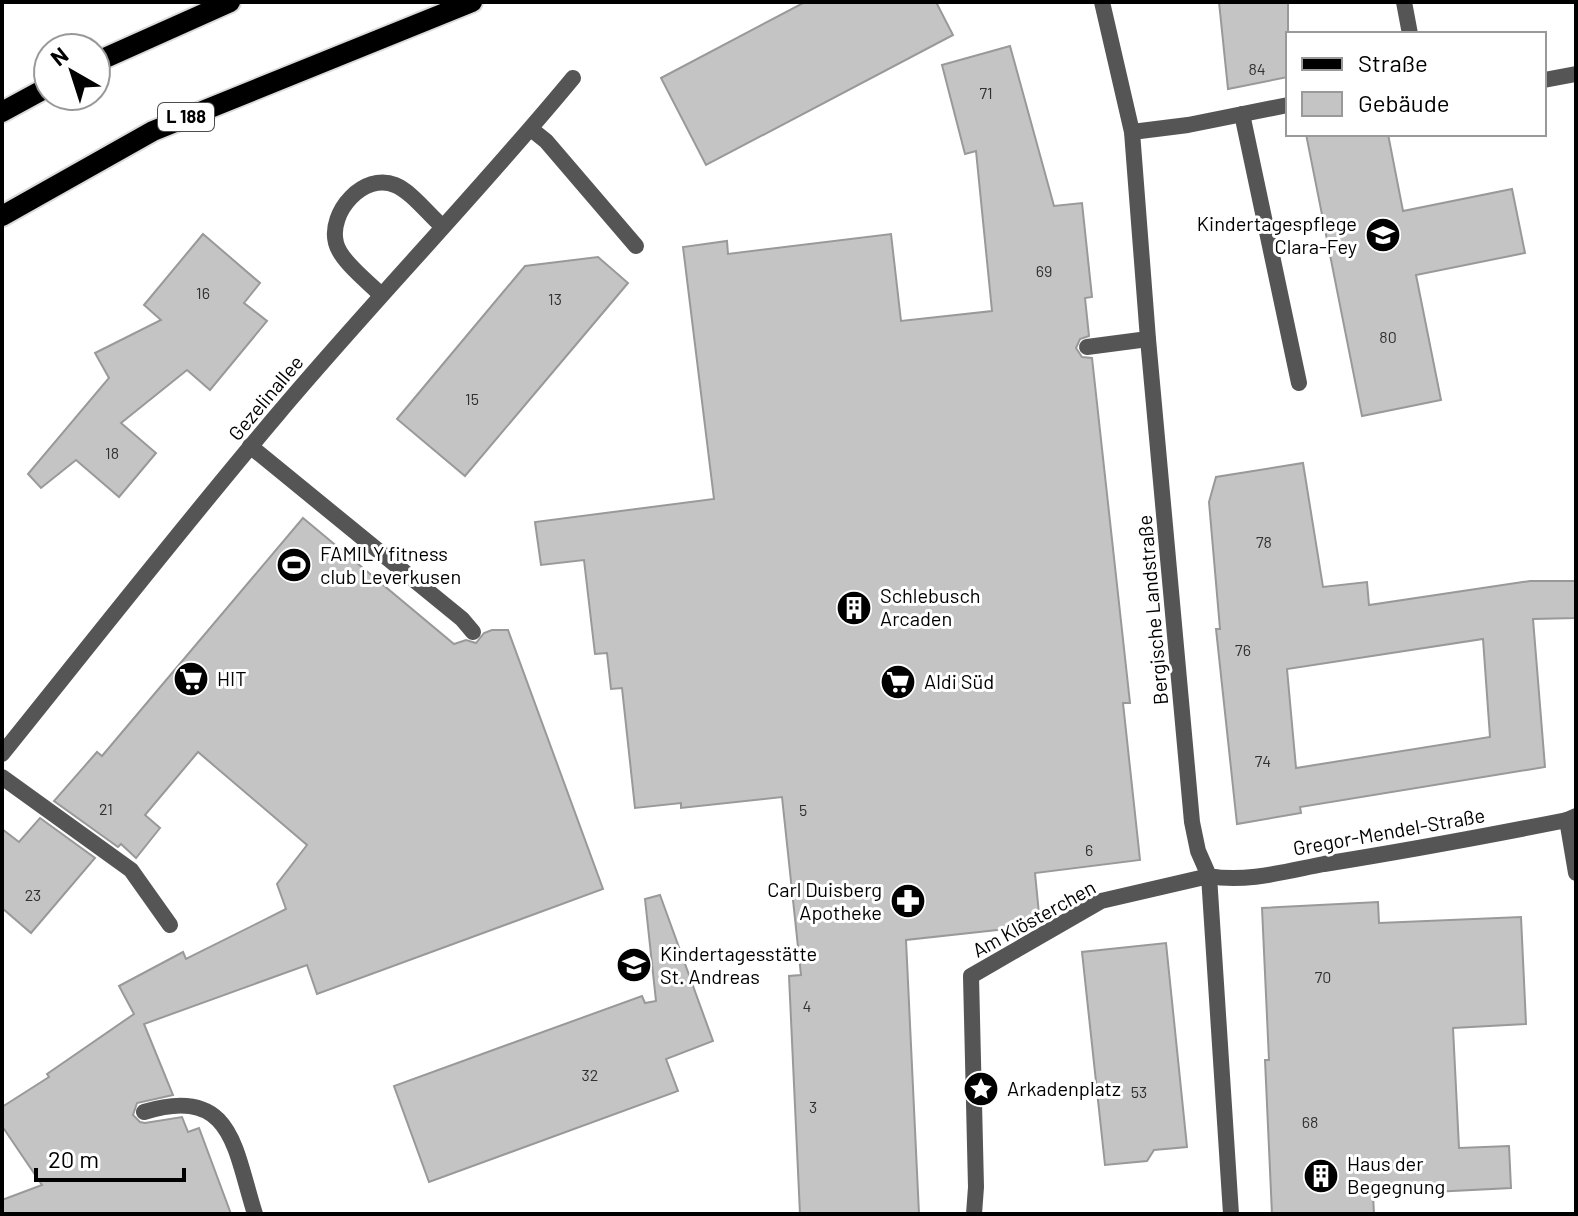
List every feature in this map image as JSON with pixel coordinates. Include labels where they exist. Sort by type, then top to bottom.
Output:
[{"type":"main road","points":[[112,55],[230,2]]},
{"type":"main road","name":"L 188","points":[[2,216],[153,131],[472,2]]},
{"type":"main road","points":[[2,112],[32,96]]},
{"type":"street","name":"Bergische Landstraße","points":[[1102,2],[1132,132],[1192,822],[1198,851],[1209,876],[1231,1214]]},
{"type":"street","points":[[1404,2],[1410,32]]},
{"type":"street","points":[[1546,80],[1576,74]]},
{"type":"street","name":"Gezelinallee","points":[[2,754],[250,446],[380,294],[531,129],[573,78]]},
{"type":"street","points":[[1132,132],[1188,125],[1286,105]]},
{"type":"street","points":[[1242,114],[1299,383]]},
{"type":"street","points":[[531,129],[546,141],[636,246]]},
{"type":"street","points":[[380,294],[353,268],[336,244],[335,222],[345,203],[361,189],[382,181],[398,186],[442,226]]},
{"type":"street","points":[[1087,347],[1148,339]]},
{"type":"street","points":[[250,446],[462,619],[473,632]]},
{"type":"street","points":[[2,777],[131,870],[170,925]]},
{"type":"street","points":[[1571,818],[1576,873]]},
{"type":"street","name":"Gregor-Mendel-Straße","points":[[1209,876],[1224,879],[1281,872],[1571,818]]},
{"type":"street","name":"Am Klösterchen","points":[[974,1214],[971,976],[1101,901],[1209,876]]},
{"type":"street","points":[[144,1112],[170,1105],[192,1106],[210,1112],[228,1129],[255,1214]]},
{"type":"building","points":[[805,2],[936,2],[953,35],[706,165],[661,78]]},
{"type":"building","points":[[1219,2],[1288,2],[1286,77],[1228,89]]},
{"type":"building","name":"Schlebusch Arcaden","points":[[1010,46],[1054,206],[1082,203],[1092,297],[1085,298],[1089,336],[1080,339],[1076,348],[1082,357],[1092,358],[1130,703],[1123,703],[1140,860],[1035,873],[1040,924],[1035,926],[906,940],[919,1214],[800,1214],[789,976],[801,975],[782,797],[681,808],[681,803],[635,808],[622,688],[611,689],[607,653],[595,654],[584,560],[541,565],[535,522],[714,499],[683,247],[727,241],[728,254],[891,234],[901,321],[992,311],[976,151],[965,154],[942,65]]},
{"type":"building","points":[[1306,136],[1388,136],[1403,211],[1512,189],[1525,253],[1416,275],[1441,400],[1362,416]]},
{"type":"building","points":[[203,234],[260,283],[244,303],[267,321],[210,390],[187,370],[121,423],[156,453],[119,497],[76,460],[41,488],[28,474],[109,378],[95,353],[161,320],[144,305]]},
{"type":"building","points":[[598,257],[628,283],[465,476],[397,419],[525,266]]},
{"type":"building","points":[[1303,463],[1323,587],[1367,582],[1369,605],[1530,581],[1576,581],[1576,618],[1533,619],[1545,767],[1300,807],[1301,813],[1237,824],[1216,629],[1220,629],[1209,502],[1216,477]],"holes":[[[1483,639],[1490,737],[1296,768],[1287,669]]]},
{"type":"building","points":[[303,518],[454,644],[466,640],[476,643],[484,633],[508,630],[603,889],[317,994],[307,965],[144,1024],[173,1095],[137,1103],[133,1115],[145,1123],[182,1117],[188,1132],[199,1128],[231,1214],[2,1214],[2,1200],[42,1185],[2,1126],[2,1107],[49,1077],[47,1074],[134,1014],[119,986],[183,952],[186,959],[286,909],[277,884],[307,845],[198,752],[145,815],[160,828],[136,858],[121,844],[118,847],[54,801],[97,752],[102,756]]},
{"type":"building","points":[[40,818],[95,858],[31,933],[2,908],[2,829],[19,842]]},
{"type":"building","points":[[660,895],[713,1041],[666,1059],[678,1091],[429,1182],[394,1086],[642,996],[645,1003],[656,1001],[645,899]]},
{"type":"building","points":[[1378,902],[1379,923],[1521,917],[1526,1024],[1453,1028],[1459,1148],[1509,1146],[1511,1188],[1373,1195],[1374,1214],[1272,1214],[1262,908]]},
{"type":"building","points":[[1166,943],[1187,1147],[1154,1150],[1147,1161],[1105,1165],[1082,952]]},
{"type":"place","name":"Kindertagespflege Clara-Fey","points":[[1383,235]]},
{"type":"place","name":"FAMILY fitness club Leverkusen","points":[[294,565]]},
{"type":"place","name":"Schlebusch Arcaden","points":[[854,608]]},
{"type":"place","name":"HIT","points":[[191,679]]},
{"type":"place","name":"Aldi Süd","points":[[898,682]]},
{"type":"place","name":"Carl Duisberg Apotheke","points":[[908,901]]},
{"type":"place","name":"Kindertagesstätte St. Andreas","points":[[634,965]]},
{"type":"place","name":"Arkadenplatz","points":[[981,1089]]},
{"type":"place","name":"Haus der Begegnung","points":[[1321,1176]]}]
